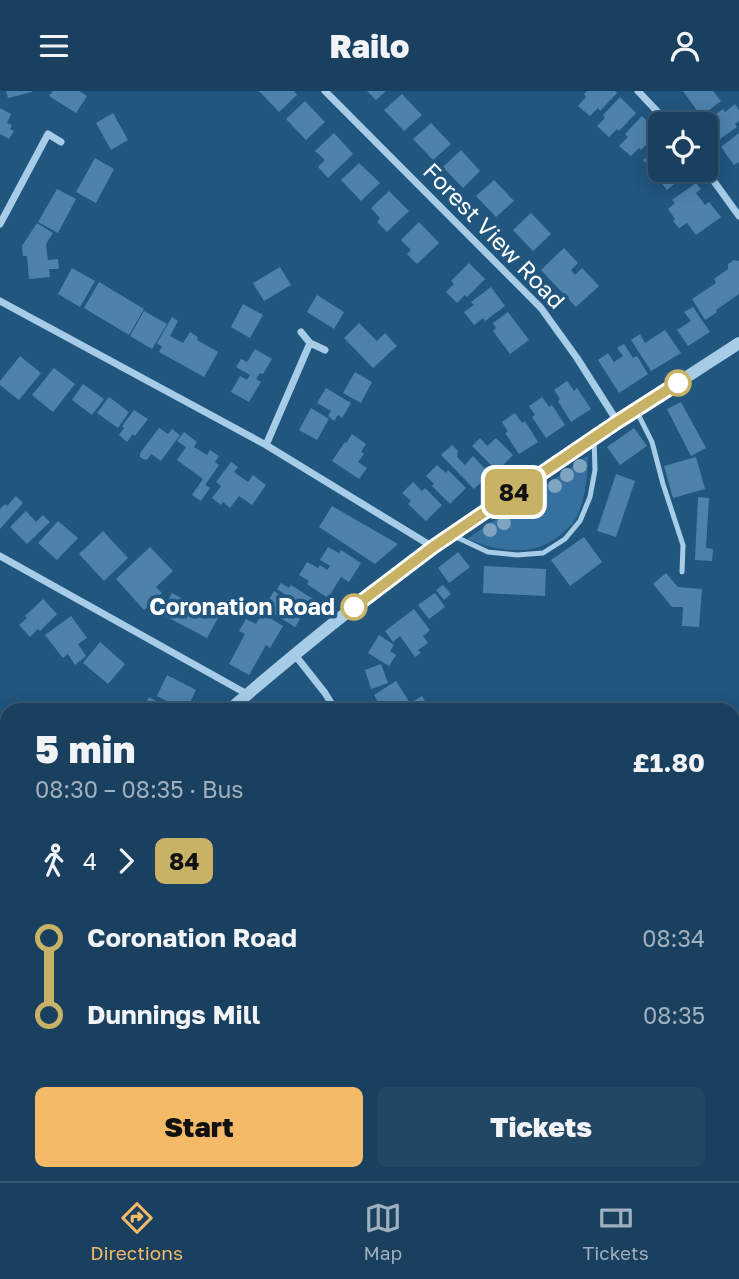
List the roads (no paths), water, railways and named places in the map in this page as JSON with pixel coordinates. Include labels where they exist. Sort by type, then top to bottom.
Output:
[{"type":"street","name":"Forest View Road","points":[[325,91],[541,308],[577,358],[617,422]]},
{"type":"street","points":[[638,91],[658,112]]},
{"type":"street","points":[[40,128],[61,142]]},
{"type":"street","points":[[0,224],[48,134]]},
{"type":"street","points":[[714,182],[739,216]]},
{"type":"street","points":[[0,300],[266,445],[433,547]]},
{"type":"street","points":[[301,332],[310,343],[325,350]]},
{"type":"street","points":[[266,445],[310,343]]},
{"type":"street","points":[[237,703],[368,596],[433,547],[739,343]]},
{"type":"street","points":[[0,556],[247,694]]},
{"type":"street","points":[[295,655],[331,703]]},
{"type":"lane","points":[[636,410],[652,442],[682,545],[682,572]]},
{"type":"lane","points":[[451,535],[488,552],[517,555],[543,553],[565,538],[580,521],[590,497],[594,470],[594,438]]},
{"type":"place","name":"Coronation Road","points":[[354,607]]}]
